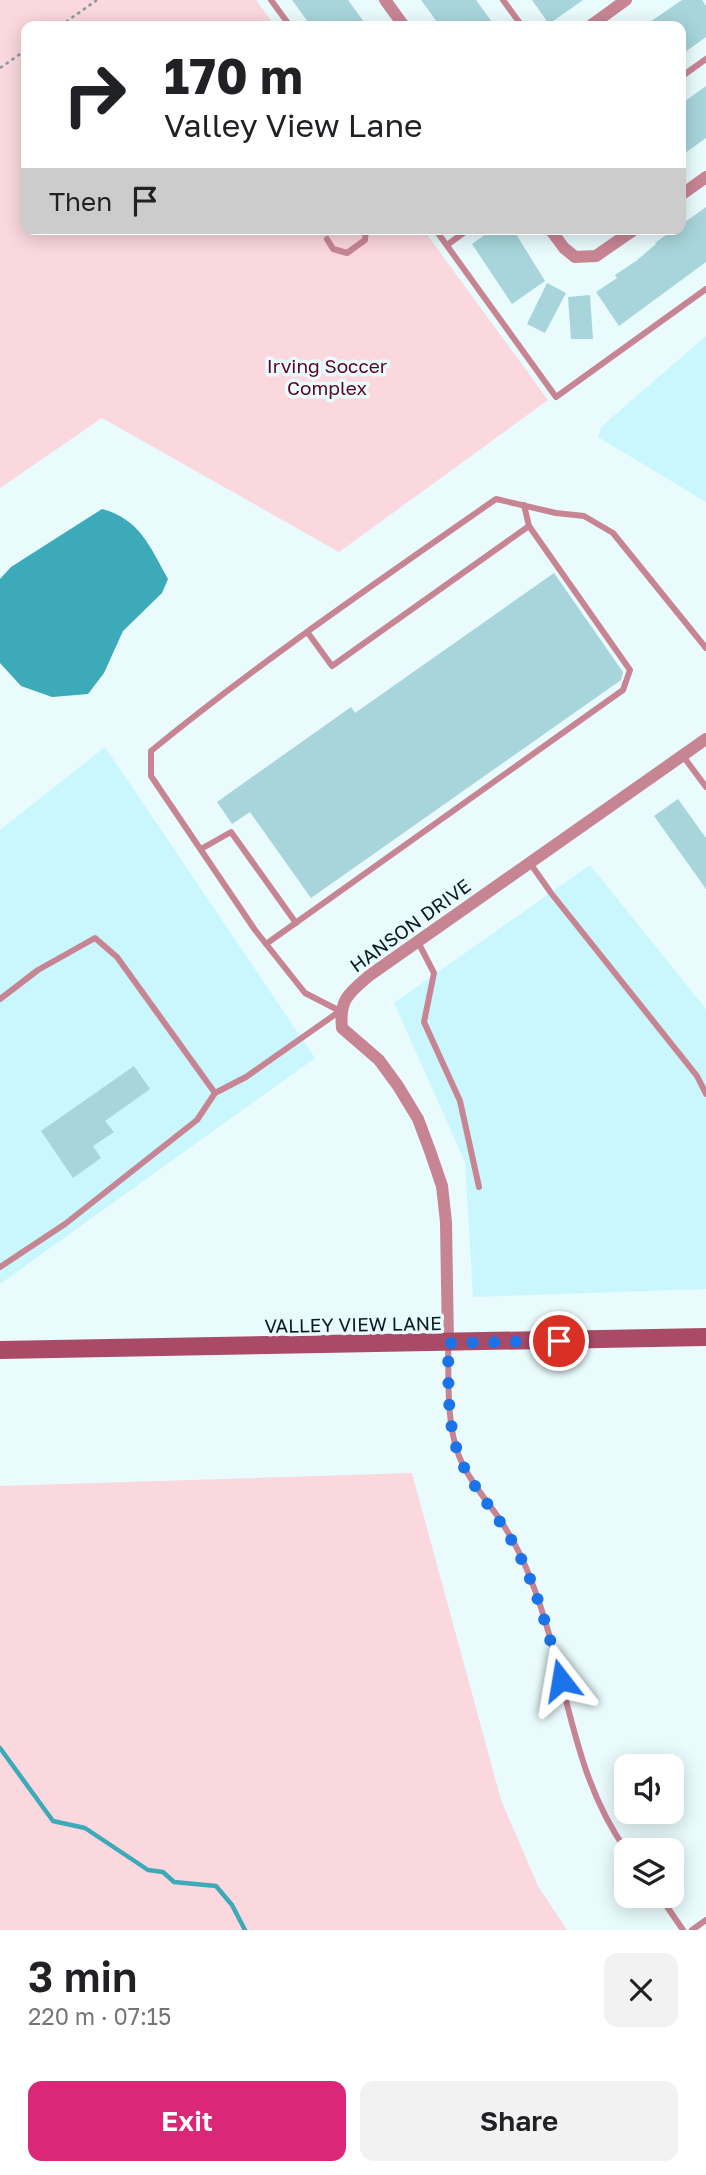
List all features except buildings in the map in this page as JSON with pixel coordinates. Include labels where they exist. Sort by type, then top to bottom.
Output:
[{"type":"main road","name":"VALLEY VIEW LANE","points":[[0,1350],[706,1337]]},
{"type":"street","points":[[385,0],[400,21]]},
{"type":"street","points":[[597,21],[626,0]]},
{"type":"street","points":[[686,191],[706,177]]},
{"type":"street","points":[[555,235],[564,248],[575,257],[596,256],[626,235]]},
{"type":"street","name":"HANSON DRIVE","points":[[340,1011],[348,994],[706,739]]},
{"type":"street","points":[[340,1011],[342,1028],[379,1060],[418,1119],[442,1186],[449,1260],[448,1343]]},
{"type":"lane","points":[[271,0],[286,21]]},
{"type":"lane","points":[[503,0],[518,21]]},
{"type":"lane","points":[[686,73],[706,58]]},
{"type":"lane","points":[[327,239],[334,249],[347,253],[365,240],[365,235]]},
{"type":"lane","points":[[440,235],[556,397],[706,289]]},
{"type":"lane","points":[[447,245],[461,235]]},
{"type":"lane","points":[[0,1267],[65,1224],[197,1120],[215,1093],[246,1077],[340,1011],[305,993],[266,944],[151,776],[151,751],[308,633],[496,499],[556,513],[584,516],[613,533],[706,648]]},
{"type":"lane","points":[[266,944],[623,690],[631,670],[529,526],[524,505]]},
{"type":"lane","points":[[308,633],[332,666],[529,526]]},
{"type":"lane","points":[[683,756],[706,787]]},
{"type":"lane","points":[[201,849],[231,832],[296,923]]},
{"type":"lane","points":[[530,863],[697,1076],[706,1094]]},
{"type":"lane","points":[[0,999],[38,970],[95,938],[117,957],[215,1093]]},
{"type":"lane","points":[[418,942],[435,973],[424,1021],[460,1101],[479,1187]]},
{"type":"lane","points":[[448,1343],[452,1420],[459,1455],[471,1479],[513,1542],[530,1576],[543,1610],[585,1770],[608,1822],[618,1838]]},
{"type":"lane","points":[[668,1908],[683,1930]]},
{"type":"lane","points":[[692,1930],[706,1920]]},
{"type":"path","points":[[67,21],[97,0]]},
{"type":"path","points":[[0,68],[21,53]]},
{"type":"shaded area","points":[[706,336],[706,502],[598,437],[601,427]]},
{"type":"shaded area","points":[[105,747],[315,1058],[0,1284],[0,830]]},
{"type":"shaded area","points":[[590,865],[706,1009],[706,1289],[473,1297],[465,1162],[394,1003]]},
{"type":"green space","name":"Irving Soccer Complex","points":[[0,0],[256,0],[271,21],[21,21],[21,235],[427,235],[548,400],[339,552],[102,418],[0,488]]},
{"type":"green space","points":[[412,1473],[501,1800],[538,1886],[567,1930],[0,1930],[0,1486]]},
{"type":"water","points":[[102,509],[126,520],[149,545],[168,579],[162,593],[123,631],[104,673],[88,694],[52,697],[21,686],[0,663],[0,579],[11,567]]},
{"type":"waterway","points":[[0,1748],[53,1821],[85,1828],[148,1870],[163,1872],[174,1882],[216,1886],[232,1905],[245,1930]]},
{"type":"route","points":[[559,1341],[448,1343],[453,1432],[459,1455],[471,1479],[499,1518],[530,1576],[543,1610],[561,1680]]}]
